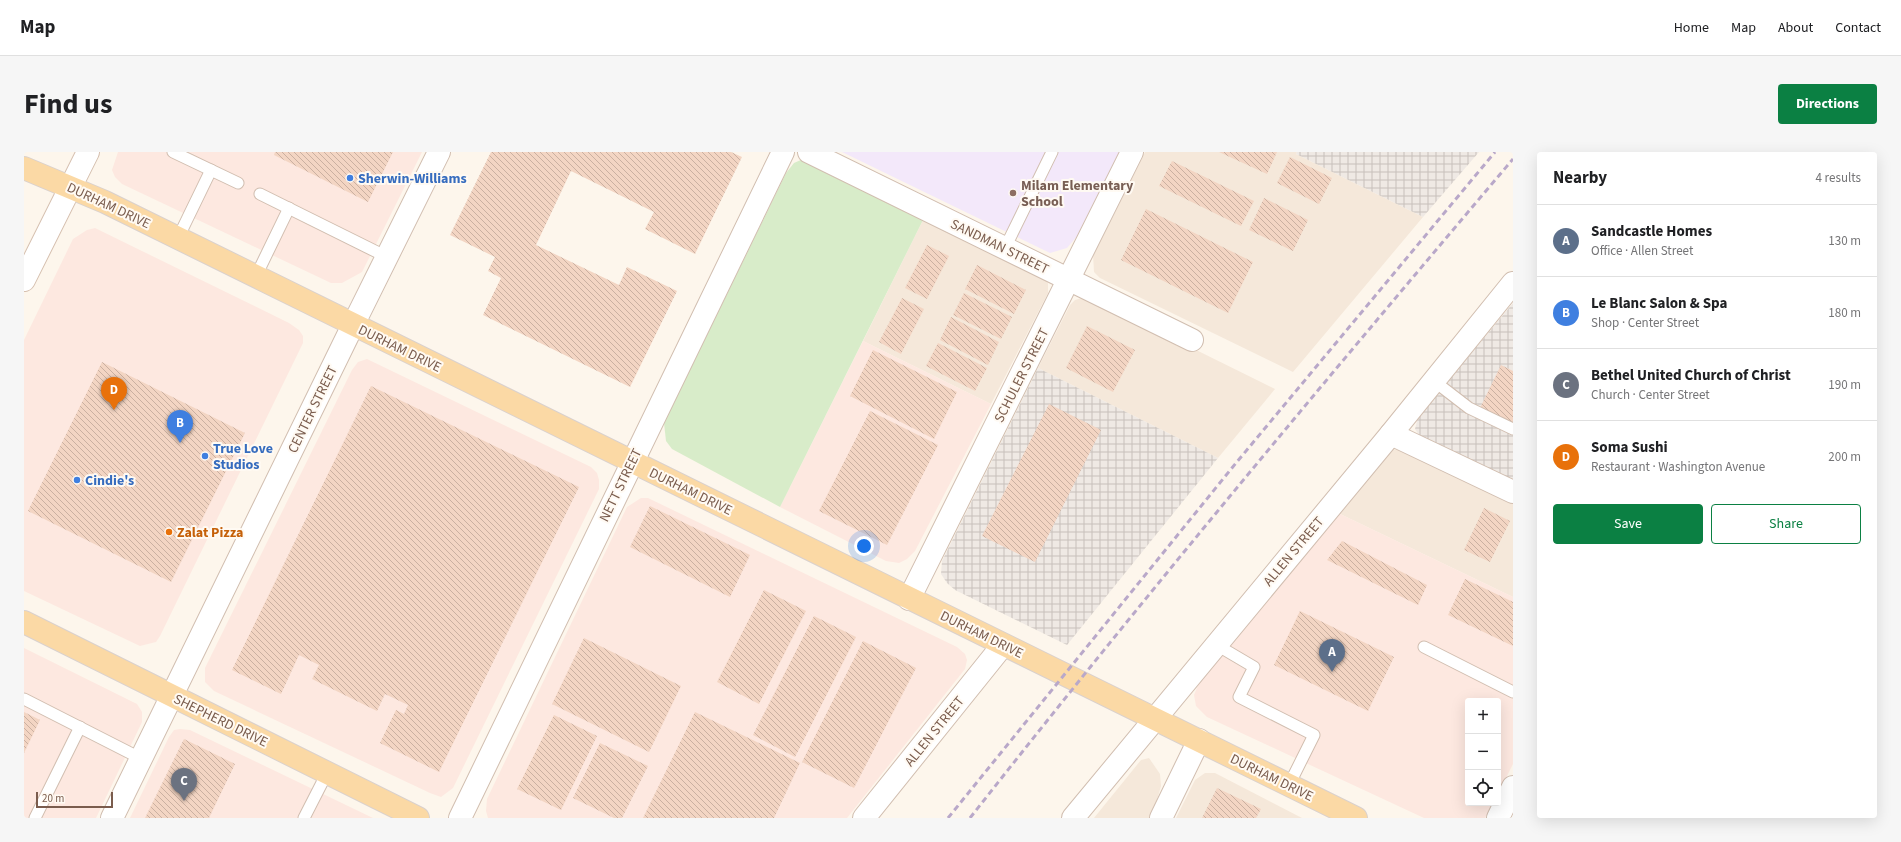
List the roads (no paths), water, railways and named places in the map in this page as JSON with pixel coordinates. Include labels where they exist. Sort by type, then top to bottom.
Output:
[{"type":"main road","name":"DURHAM DRIVE","points":[[24,168],[105,202],[1356,818]]},
{"type":"main road","name":"SHEPHERD DRIVE","points":[[24,622],[326,773],[392,812],[418,818]]},
{"type":"street","points":[[24,280],[88,152]]},
{"type":"street","name":"CENTER STREET","points":[[112,818],[140,758],[439,152]]},
{"type":"street","name":"NETT STREET","points":[[460,818],[631,462],[783,152]]},
{"type":"street","name":"SANDMAN STREET","points":[[809,152],[1192,340]]},
{"type":"street","name":"SCHULER STREET","points":[[909,599],[1132,152]]},
{"type":"street","name":"ALLEN STREET","points":[[1072,818],[1151,716],[1215,644],[1391,434],[1513,283]]},
{"type":"street","points":[[1391,434],[1513,492]]},
{"type":"street","name":"ALLEN STREET","points":[[864,818],[1003,644]]},
{"type":"street","points":[[1161,818],[1199,740]]},
{"type":"street","points":[[1498,818],[1513,787]]},
{"type":"lane","points":[[172,152],[238,183]]},
{"type":"lane","points":[[1005,248],[1052,152]]},
{"type":"lane","points":[[178,238],[211,170]]},
{"type":"lane","points":[[260,194],[387,257]]},
{"type":"lane","points":[[256,276],[290,208]]},
{"type":"lane","points":[[1434,381],[1469,408],[1513,429]]},
{"type":"lane","points":[[1215,644],[1254,667],[1239,696],[1314,735],[1289,785]]},
{"type":"lane","points":[[1424,647],[1513,692]]},
{"type":"lane","points":[[24,699],[140,758]]},
{"type":"lane","points":[[35,818],[80,727]]},
{"type":"lane","points":[[304,818],[326,773]]},
{"type":"railway","points":[[948,818],[1236,463],[1495,152]]},
{"type":"railway","points":[[970,818],[1036,734],[1238,486],[1513,159]]},
{"type":"place","name":"Sherwin-Williams","points":[[350,178]]},
{"type":"place","name":"Milam Elementary School","points":[[1013,193]]},
{"type":"place","name":"Soma Sushi","points":[[114,410]]},
{"type":"place","name":"Le Blanc Salon & Spa","points":[[180,443]]},
{"type":"place","name":"True Love Studios","points":[[205,456]]},
{"type":"place","name":"Cindie's","points":[[77,480]]},
{"type":"place","name":"Zalat Pizza","points":[[169,532]]},
{"type":"place","name":"Sandcastle Homes","points":[[1332,672]]},
{"type":"place","name":"Bethel United Church of Christ","points":[[184,801]]}]
